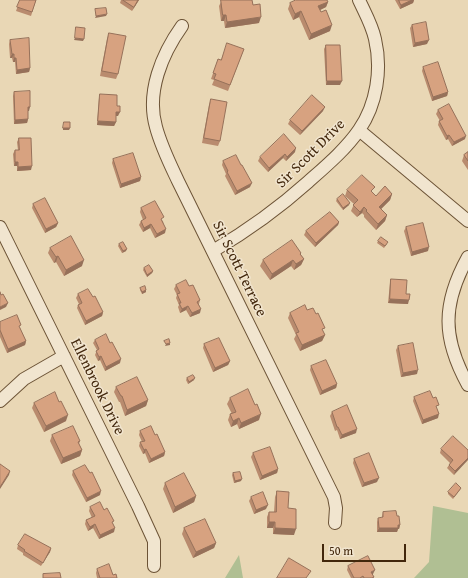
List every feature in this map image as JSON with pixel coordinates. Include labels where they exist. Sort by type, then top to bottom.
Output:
[{"type":"street","name":"Sir Scott Drive","points":[[213,251],[259,222],[288,200],[325,167],[352,140],[359,130],[374,98],[377,82],[377,57],[375,39],[370,22],[359,0]]},
{"type":"street","name":"Sir Scott Terrace","points":[[182,26],[171,42],[163,58],[157,76],[153,111],[156,126],[166,154],[334,497],[336,508],[334,522]]},
{"type":"street","points":[[359,130],[468,221]]},
{"type":"street","name":"Ellenbrook Drive","points":[[0,227],[154,541],[154,566]]},
{"type":"street","points":[[468,257],[454,285],[448,320],[449,337],[454,354],[468,385]]},
{"type":"street","points":[[0,401],[24,379],[64,356]]},
{"type":"green space","points":[[433,506],[468,513],[468,578],[414,578],[429,562]]},
{"type":"green space","points":[[239,555],[243,578],[225,578]]},
{"type":"building","points":[[20,0],[36,0],[32,12],[17,7]]},
{"type":"building","points":[[123,0],[138,0],[134,7]]},
{"type":"building","points":[[221,0],[252,0],[253,5],[260,4],[261,17],[227,22],[226,15],[223,15]]},
{"type":"building","points":[[296,0],[327,0],[328,2],[318,6],[321,12],[326,10],[332,25],[311,34],[301,11],[295,14],[290,3]]},
{"type":"building","points":[[399,0],[412,0],[401,5]]},
{"type":"building","points":[[106,8],[107,14],[96,16],[95,9]]},
{"type":"building","points":[[426,22],[429,40],[415,43],[412,25]]},
{"type":"building","points":[[76,27],[85,28],[84,39],[75,38]]},
{"type":"building","points":[[109,33],[126,36],[118,74],[102,71]]},
{"type":"building","points":[[29,38],[30,68],[17,70],[16,58],[14,58],[14,54],[12,54],[10,40]]},
{"type":"building","points":[[227,43],[244,49],[230,85],[214,79],[216,74],[213,73],[218,59],[221,60]]},
{"type":"building","points":[[326,45],[340,45],[342,81],[327,81]]},
{"type":"building","points":[[438,62],[448,92],[433,97],[423,67]]},
{"type":"building","points":[[30,91],[28,119],[15,120],[14,92]]},
{"type":"building","points":[[100,94],[117,95],[117,106],[120,106],[120,112],[116,112],[116,122],[98,121]]},
{"type":"building","points":[[312,95],[325,107],[302,131],[290,120]]},
{"type":"building","points":[[211,99],[227,102],[220,141],[204,138]]},
{"type":"building","points":[[449,104],[466,136],[454,142],[449,135],[447,136],[439,121],[443,119],[438,110]]},
{"type":"building","points":[[64,122],[70,122],[70,128],[63,128]]},
{"type":"building","points":[[284,134],[296,148],[287,157],[285,154],[269,168],[260,157]]},
{"type":"building","points":[[19,138],[31,138],[32,166],[18,167],[18,162],[15,162],[15,150],[19,150]]},
{"type":"building","points":[[468,152],[468,161],[464,155]]},
{"type":"building","points":[[133,153],[141,177],[121,184],[113,159]]},
{"type":"building","points":[[236,155],[252,183],[237,191],[223,161]]},
{"type":"building","points":[[362,175],[375,187],[371,191],[376,196],[385,186],[392,194],[379,207],[387,215],[378,224],[364,207],[360,212],[353,205],[358,200],[347,190]]},
{"type":"building","points":[[343,194],[350,203],[343,208],[337,199]]},
{"type":"building","points":[[45,198],[58,223],[46,229],[33,204]]},
{"type":"building","points":[[155,201],[164,217],[161,219],[166,229],[157,234],[151,224],[144,228],[141,221],[146,218],[141,208]]},
{"type":"building","points":[[330,212],[339,222],[316,243],[306,231]]},
{"type":"building","points":[[423,223],[429,247],[412,252],[406,227]]},
{"type":"building","points":[[71,236],[84,260],[66,270],[58,256],[56,257],[50,248]]},
{"type":"building","points":[[381,237],[388,242],[385,246],[378,241]]},
{"type":"building","points":[[292,240],[304,259],[296,264],[293,260],[272,274],[263,260]]},
{"type":"building","points":[[123,242],[127,249],[123,251],[119,244]]},
{"type":"building","points":[[149,265],[153,271],[147,275],[144,268]]},
{"type":"building","points":[[391,279],[407,280],[406,294],[410,294],[409,300],[390,299]]},
{"type":"building","points":[[186,280],[189,286],[193,285],[200,300],[197,302],[201,309],[192,313],[188,306],[182,309],[177,294],[180,293],[176,285]]},
{"type":"building","points":[[145,286],[146,290],[142,292],[140,288]]},
{"type":"building","points":[[88,289],[93,297],[95,296],[103,312],[86,321],[78,305],[82,303],[78,294]]},
{"type":"building","points":[[0,292],[1,295],[3,294],[8,303],[0,307]]},
{"type":"building","points":[[305,305],[307,310],[313,308],[316,314],[318,313],[325,328],[322,329],[325,335],[302,345],[296,333],[299,332],[290,313]]},
{"type":"building","points":[[17,315],[21,325],[19,326],[26,341],[8,349],[0,330],[0,322]]},
{"type":"building","points":[[106,334],[110,343],[112,342],[121,359],[106,367],[101,356],[99,357],[96,351],[99,349],[95,340]]},
{"type":"building","points":[[219,338],[230,361],[215,368],[204,344]]},
{"type":"building","points":[[169,339],[170,343],[166,344],[164,341]]},
{"type":"building","points":[[413,343],[418,370],[403,373],[398,346]]},
{"type":"building","points":[[326,360],[337,384],[322,391],[311,366]]},
{"type":"building","points":[[193,375],[195,378],[189,382],[187,378]]},
{"type":"building","points":[[137,377],[148,400],[127,410],[122,396],[116,387]]},
{"type":"building","points":[[248,389],[261,414],[241,423],[239,418],[233,421],[230,414],[236,412],[230,398]]},
{"type":"building","points":[[430,391],[433,398],[436,397],[439,405],[436,406],[439,414],[423,420],[414,397]]},
{"type":"building","points":[[55,392],[59,402],[61,401],[68,415],[46,426],[34,403]]},
{"type":"building","points":[[347,405],[357,429],[342,435],[337,427],[332,412]]},
{"type":"building","points":[[73,426],[80,441],[78,442],[82,450],[63,458],[52,435]]},
{"type":"building","points":[[151,426],[155,435],[157,434],[165,452],[151,459],[146,449],[144,450],[140,442],[145,441],[140,431]]},
{"type":"building","points":[[453,436],[468,450],[468,458],[455,471],[449,465],[453,460],[441,449]]},
{"type":"building","points":[[270,447],[278,469],[262,476],[253,453]]},
{"type":"building","points":[[369,453],[379,478],[364,483],[354,459]]},
{"type":"building","points":[[0,464],[10,471],[0,487]]},
{"type":"building","points":[[85,465],[90,473],[92,472],[101,491],[87,498],[73,471]]},
{"type":"building","points":[[240,472],[242,479],[235,481],[233,473]]},
{"type":"building","points":[[184,473],[196,496],[175,507],[165,483]]},
{"type":"building","points":[[456,483],[461,488],[454,497],[448,492]]},
{"type":"building","points":[[277,491],[289,492],[288,508],[296,509],[296,529],[275,528],[275,522],[269,522],[269,512],[276,512]]},
{"type":"building","points":[[263,492],[268,505],[256,510],[251,497]]},
{"type":"building","points":[[100,502],[104,510],[107,508],[114,521],[112,522],[115,528],[100,535],[95,524],[90,527],[86,520],[95,516],[90,507]]},
{"type":"building","points":[[396,511],[397,516],[399,516],[400,525],[398,525],[398,528],[379,528],[378,518],[383,517],[383,512]]},
{"type":"building","points":[[205,519],[216,543],[196,552],[184,528]]},
{"type":"building","points":[[25,534],[51,548],[43,563],[24,551],[25,550],[18,545]]},
{"type":"building","points":[[368,556],[375,570],[371,572],[374,577],[364,578],[363,576],[360,578],[354,578],[348,566]]},
{"type":"building","points":[[289,558],[311,571],[306,578],[277,578]]},
{"type":"building","points":[[109,564],[113,575],[116,574],[117,578],[100,578],[97,569]]},
{"type":"building","points":[[60,573],[61,578],[43,578],[43,574]]}]
